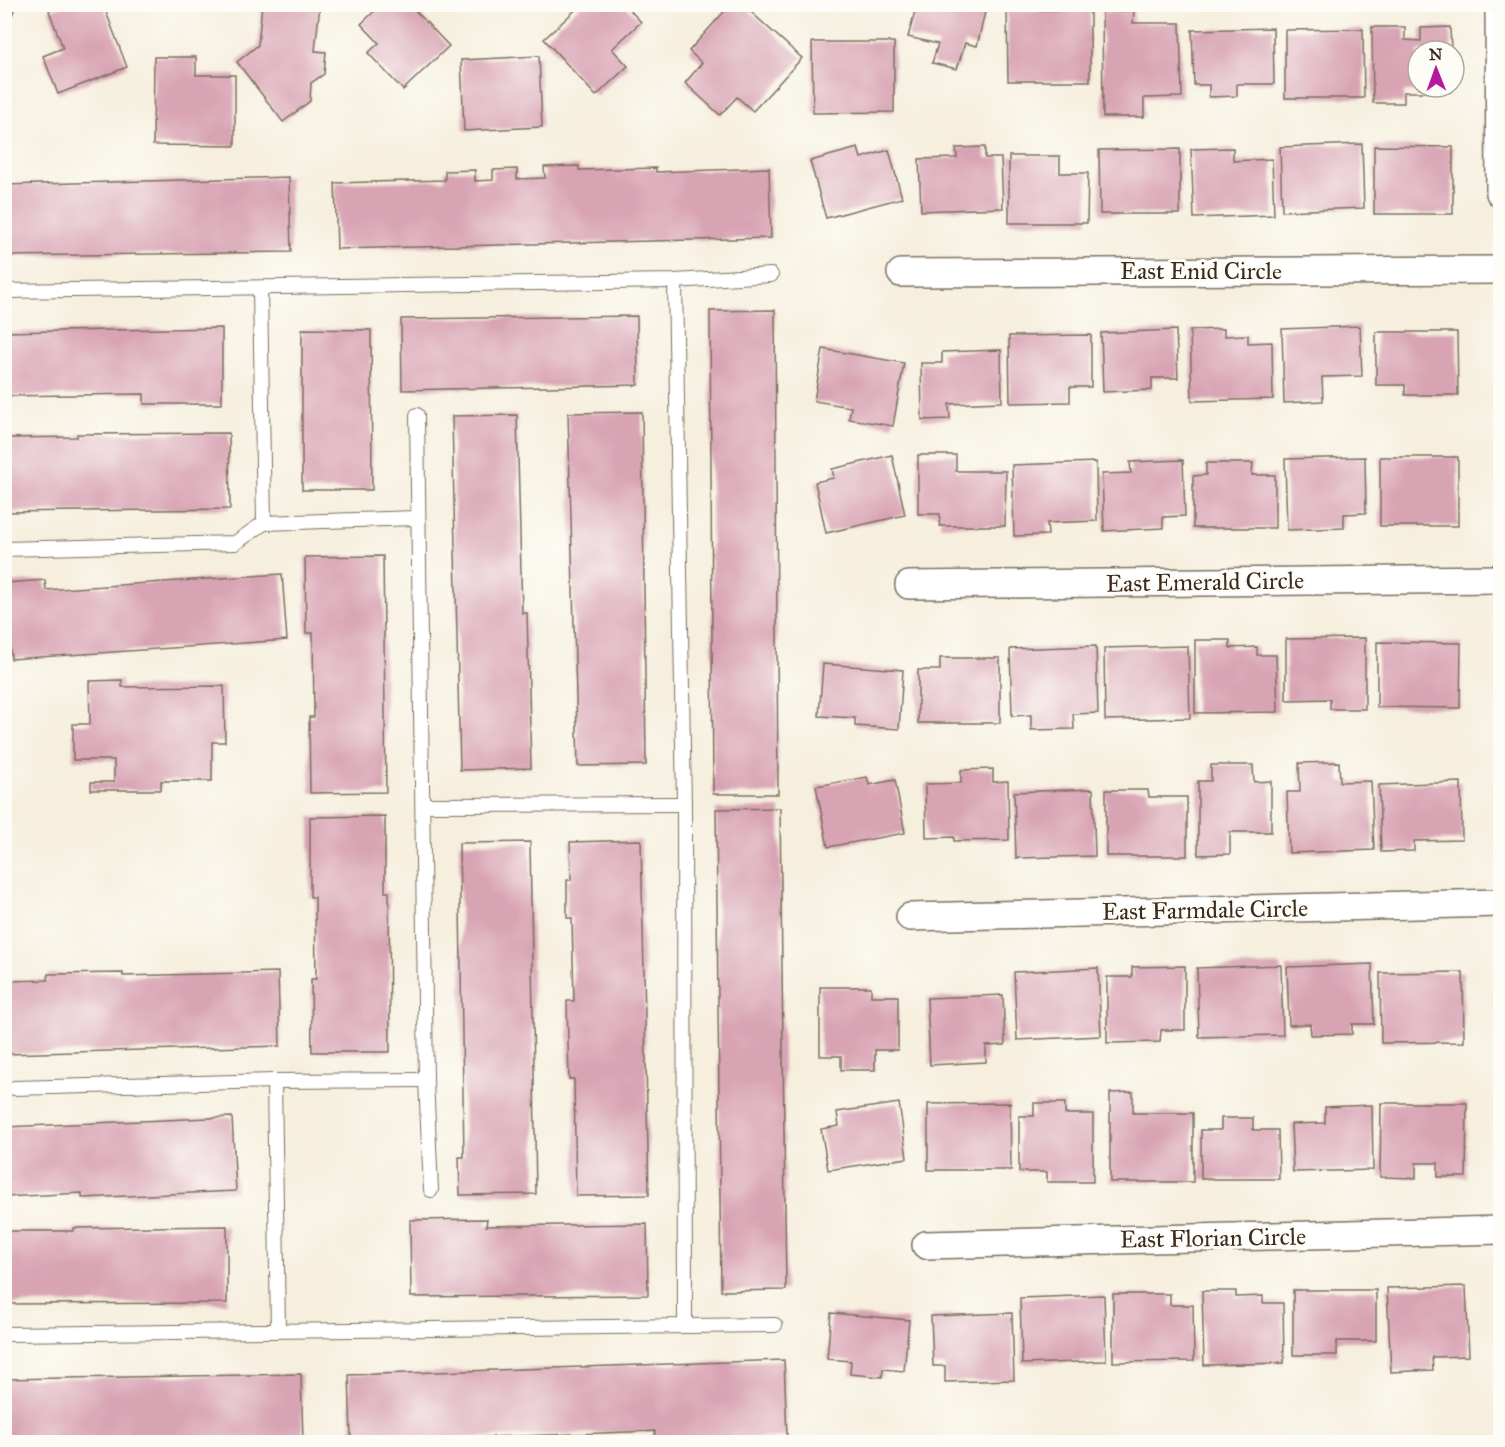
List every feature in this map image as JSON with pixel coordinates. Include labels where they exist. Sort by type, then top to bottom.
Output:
[{"type":"street","points":[[1499,4],[1500,193]]},
{"type":"street","name":"East Enid Circle","points":[[901,273],[1500,270]]},
{"type":"street","name":"East Emerald Circle","points":[[909,585],[1500,579]]},
{"type":"street","name":"East Farmdale Circle","points":[[910,917],[1500,903]]},
{"type":"street","name":"East Florian Circle","points":[[926,1245],[1500,1230]]},
{"type":"lane","points":[[4,291],[675,281],[771,275]]},
{"type":"lane","points":[[675,281],[684,804],[685,1326]]},
{"type":"lane","points":[[260,288],[264,524]]},
{"type":"lane","points":[[417,415],[426,1080],[431,1190]]},
{"type":"lane","points":[[4,549],[235,543],[264,524],[417,518]]},
{"type":"lane","points":[[423,805],[684,804]]},
{"type":"lane","points":[[14,1088],[274,1081],[426,1080]]},
{"type":"lane","points":[[274,1081],[278,1330]]},
{"type":"lane","points":[[4,1334],[775,1325]]},
{"type":"building","points":[[65,4],[103,4],[127,67],[58,94],[43,56],[63,48],[49,11]]},
{"type":"building","points":[[262,4],[320,4],[315,51],[326,52],[324,74],[311,83],[310,101],[283,122],[237,62],[258,45]]},
{"type":"building","points":[[382,4],[409,4],[449,46],[403,90],[368,53],[379,43],[361,24]]},
{"type":"building","points":[[582,4],[624,4],[641,22],[612,49],[628,66],[596,96],[544,39]]},
{"type":"building","points":[[731,4],[742,4],[802,58],[753,111],[737,97],[720,115],[685,83],[702,63],[689,51]]},
{"type":"building","points":[[917,4],[976,4],[975,10],[985,12],[977,46],[965,43],[957,69],[932,63],[938,44],[908,37]]},
{"type":"building","points":[[1059,4],[1090,4],[1090,81],[1008,81],[1007,10],[1059,10]]},
{"type":"building","points":[[5,7],[14,10],[5,34]]},
{"type":"building","points":[[1134,11],[1133,23],[1180,23],[1182,97],[1144,98],[1144,117],[1103,117],[1102,12]]},
{"type":"building","points":[[1372,27],[1405,27],[1406,92],[1404,92],[1404,103],[1373,103]]},
{"type":"building","points":[[1450,27],[1450,39],[1421,39],[1421,28]]},
{"type":"building","points":[[1273,28],[1274,84],[1237,84],[1237,96],[1209,97],[1209,85],[1194,85],[1192,30]]},
{"type":"building","points":[[1363,29],[1364,98],[1285,98],[1285,30]]},
{"type":"building","points":[[812,42],[894,42],[894,112],[813,113]]},
{"type":"building","points":[[539,56],[542,127],[464,131],[461,60]]},
{"type":"building","points":[[154,57],[196,57],[196,75],[235,75],[235,146],[153,145]]},
{"type":"building","points":[[1362,144],[1364,208],[1282,211],[1280,147]]},
{"type":"building","points":[[1374,146],[1453,147],[1453,214],[1374,214]]},
{"type":"building","points":[[985,147],[985,158],[1001,158],[1003,208],[921,211],[919,159],[957,158],[956,148]]},
{"type":"building","points":[[858,148],[861,158],[889,150],[902,198],[826,218],[810,161]]},
{"type":"building","points":[[1233,148],[1233,161],[1272,159],[1274,215],[1194,218],[1191,149]]},
{"type":"building","points":[[1180,149],[1180,214],[1100,214],[1099,150]]},
{"type":"building","points":[[1009,156],[1060,156],[1060,173],[1088,173],[1087,223],[1009,223]]},
{"type":"building","points":[[579,166],[579,170],[656,168],[656,172],[769,168],[771,238],[337,249],[335,183],[445,180],[445,171],[475,170],[475,181],[493,180],[493,170],[517,169],[517,179],[545,178],[544,167]]},
{"type":"building","points":[[289,177],[291,252],[4,256],[4,185]]},
{"type":"building","points":[[775,310],[778,794],[713,794],[710,311]]},
{"type":"building","points":[[637,316],[638,385],[402,390],[401,319]]},
{"type":"building","points":[[1360,326],[1362,376],[1322,377],[1323,401],[1284,403],[1282,329]]},
{"type":"building","points":[[222,328],[222,404],[144,404],[144,394],[4,396],[4,332]]},
{"type":"building","points":[[302,329],[371,330],[372,490],[302,490]]},
{"type":"building","points":[[1224,329],[1224,336],[1248,335],[1248,343],[1272,342],[1273,399],[1192,401],[1190,330]]},
{"type":"building","points":[[1176,330],[1178,378],[1152,378],[1152,390],[1103,392],[1101,333]]},
{"type":"building","points":[[1376,332],[1457,332],[1458,395],[1405,395],[1405,385],[1376,385]]},
{"type":"building","points":[[1091,335],[1091,387],[1070,387],[1070,402],[1010,403],[1009,336]]},
{"type":"building","points":[[823,349],[904,363],[893,426],[849,419],[851,407],[814,401]]},
{"type":"building","points":[[1001,350],[1002,402],[949,404],[950,419],[922,420],[921,363],[942,363],[942,352]]},
{"type":"building","points":[[642,412],[646,765],[578,766],[568,413]]},
{"type":"building","points":[[517,415],[522,613],[527,613],[531,768],[460,770],[452,416]]},
{"type":"building","points":[[229,433],[230,509],[4,512],[4,438],[77,437],[77,434]]},
{"type":"building","points":[[892,455],[905,515],[826,533],[815,482],[834,478],[832,469]]},
{"type":"building","points":[[918,455],[956,455],[956,471],[1006,471],[1005,526],[940,526],[940,514],[918,514]]},
{"type":"building","points":[[1365,457],[1366,513],[1344,514],[1344,528],[1287,530],[1285,459]]},
{"type":"building","points":[[1380,457],[1458,457],[1458,526],[1380,526]]},
{"type":"building","points":[[1183,460],[1185,516],[1163,517],[1163,528],[1104,531],[1102,474],[1131,473],[1130,462]]},
{"type":"building","points":[[1096,462],[1097,521],[1047,523],[1048,535],[1014,536],[1012,465]]},
{"type":"building","points":[[1206,463],[1253,463],[1252,475],[1275,475],[1275,528],[1193,528],[1193,476],[1206,475]]},
{"type":"building","points":[[383,556],[386,792],[310,793],[309,717],[314,717],[313,633],[306,633],[305,557]]},
{"type":"building","points":[[282,574],[287,640],[11,659],[6,583],[45,580],[46,590]]},
{"type":"building","points":[[1365,638],[1365,709],[1330,709],[1330,699],[1286,700],[1286,639]]},
{"type":"building","points":[[1195,640],[1230,640],[1230,648],[1257,647],[1257,655],[1276,655],[1278,712],[1195,713]]},
{"type":"building","points":[[1377,642],[1461,643],[1460,708],[1377,707]]},
{"type":"building","points":[[1096,646],[1098,713],[1073,714],[1074,729],[1031,730],[1031,715],[1012,716],[1010,649]]},
{"type":"building","points":[[1188,646],[1190,718],[1105,720],[1104,648]]},
{"type":"building","points":[[940,658],[1000,658],[1000,723],[918,723],[918,670],[940,670]]},
{"type":"building","points":[[823,664],[903,670],[899,729],[855,726],[855,718],[819,716]]},
{"type":"building","points":[[122,680],[122,687],[224,686],[225,742],[212,742],[212,781],[161,781],[161,790],[91,790],[91,782],[114,782],[114,760],[73,760],[73,724],[90,724],[89,681]]},
{"type":"building","points":[[1339,762],[1340,782],[1371,781],[1374,850],[1289,853],[1287,792],[1300,792],[1299,763]]},
{"type":"building","points":[[1211,765],[1253,765],[1254,782],[1271,781],[1271,832],[1230,832],[1230,854],[1198,855],[1198,781],[1211,781]]},
{"type":"building","points":[[993,769],[993,782],[1008,781],[1009,840],[954,841],[954,837],[926,838],[925,784],[961,783],[961,770]]},
{"type":"building","points":[[867,777],[869,785],[895,780],[905,833],[828,847],[816,786]]},
{"type":"building","points":[[1461,782],[1462,840],[1414,841],[1414,851],[1381,852],[1379,785]]},
{"type":"building","points":[[1093,789],[1095,856],[1016,858],[1014,792]]},
{"type":"building","points":[[1106,790],[1148,790],[1149,797],[1187,797],[1187,856],[1106,856]]},
{"type":"building","points":[[780,808],[786,1290],[721,1291],[716,809]]},
{"type":"building","points":[[385,816],[385,892],[389,892],[390,1052],[312,1052],[311,979],[316,979],[315,897],[310,897],[310,817]]},
{"type":"building","points":[[641,840],[649,1195],[576,1196],[574,1079],[569,1079],[567,1001],[574,1001],[572,918],[567,918],[567,880],[571,880],[570,842]]},
{"type":"building","points":[[530,842],[536,1194],[460,1195],[459,1157],[464,1157],[459,843]]},
{"type":"building","points":[[1372,964],[1374,1024],[1352,1024],[1352,1034],[1311,1035],[1310,1024],[1289,1025],[1287,967]]},
{"type":"building","points":[[1281,965],[1283,1035],[1199,1037],[1197,968]]},
{"type":"building","points":[[1185,966],[1185,1030],[1161,1030],[1160,1042],[1107,1043],[1107,977],[1132,977],[1132,967]]},
{"type":"building","points":[[1098,968],[1101,1036],[1017,1040],[1014,972]]},
{"type":"building","points":[[278,972],[280,1046],[6,1054],[4,981],[48,980],[48,974],[123,973],[123,976]]},
{"type":"building","points":[[1463,972],[1464,1042],[1381,1043],[1380,973]]},
{"type":"building","points":[[820,987],[871,987],[871,996],[898,996],[898,1050],[875,1050],[875,1070],[841,1070],[841,1056],[820,1056]]},
{"type":"building","points":[[1003,995],[1005,1045],[986,1046],[986,1062],[930,1065],[927,998]]},
{"type":"building","points":[[1133,1092],[1133,1113],[1193,1113],[1193,1182],[1110,1182],[1110,1093]]},
{"type":"building","points":[[899,1103],[907,1158],[828,1170],[821,1129],[839,1126],[837,1112]]},
{"type":"building","points":[[1010,1103],[1011,1170],[928,1170],[928,1104]]},
{"type":"building","points":[[1034,1103],[1065,1103],[1065,1114],[1093,1114],[1093,1182],[1047,1182],[1047,1172],[1019,1172],[1019,1116],[1034,1116]]},
{"type":"building","points":[[1381,1103],[1467,1103],[1466,1177],[1438,1177],[1438,1163],[1416,1163],[1416,1178],[1380,1177]]},
{"type":"building","points":[[1372,1105],[1373,1170],[1293,1172],[1291,1124],[1325,1123],[1325,1107]]},
{"type":"building","points":[[232,1117],[236,1191],[82,1198],[82,1193],[4,1197],[4,1127]]},
{"type":"building","points":[[1221,1118],[1253,1118],[1253,1130],[1278,1130],[1279,1179],[1201,1179],[1201,1130],[1221,1130]]},
{"type":"building","points":[[487,1219],[486,1226],[647,1224],[648,1295],[411,1297],[410,1220]]},
{"type":"building","points":[[227,1226],[227,1303],[4,1304],[4,1231]]},
{"type":"building","points":[[1466,1286],[1469,1356],[1432,1357],[1433,1370],[1391,1372],[1387,1288]]},
{"type":"building","points":[[1293,1290],[1376,1290],[1376,1341],[1337,1341],[1337,1355],[1293,1355]]},
{"type":"building","points":[[1202,1291],[1236,1291],[1236,1297],[1263,1296],[1263,1303],[1283,1303],[1284,1363],[1204,1365]]},
{"type":"building","points":[[1113,1294],[1170,1294],[1170,1305],[1193,1305],[1194,1361],[1113,1362]]},
{"type":"building","points":[[1104,1295],[1106,1361],[1022,1364],[1020,1298]]},
{"type":"building","points":[[831,1313],[909,1320],[904,1371],[883,1369],[882,1377],[850,1374],[851,1361],[827,1359]]},
{"type":"building","points":[[1012,1313],[1014,1380],[945,1382],[945,1366],[933,1366],[931,1316]]},
{"type":"building","points":[[784,1360],[787,1437],[655,1441],[655,1431],[411,1440],[411,1436],[351,1438],[349,1375]]},
{"type":"building","points":[[301,1374],[303,1440],[4,1442],[4,1379]]}]
